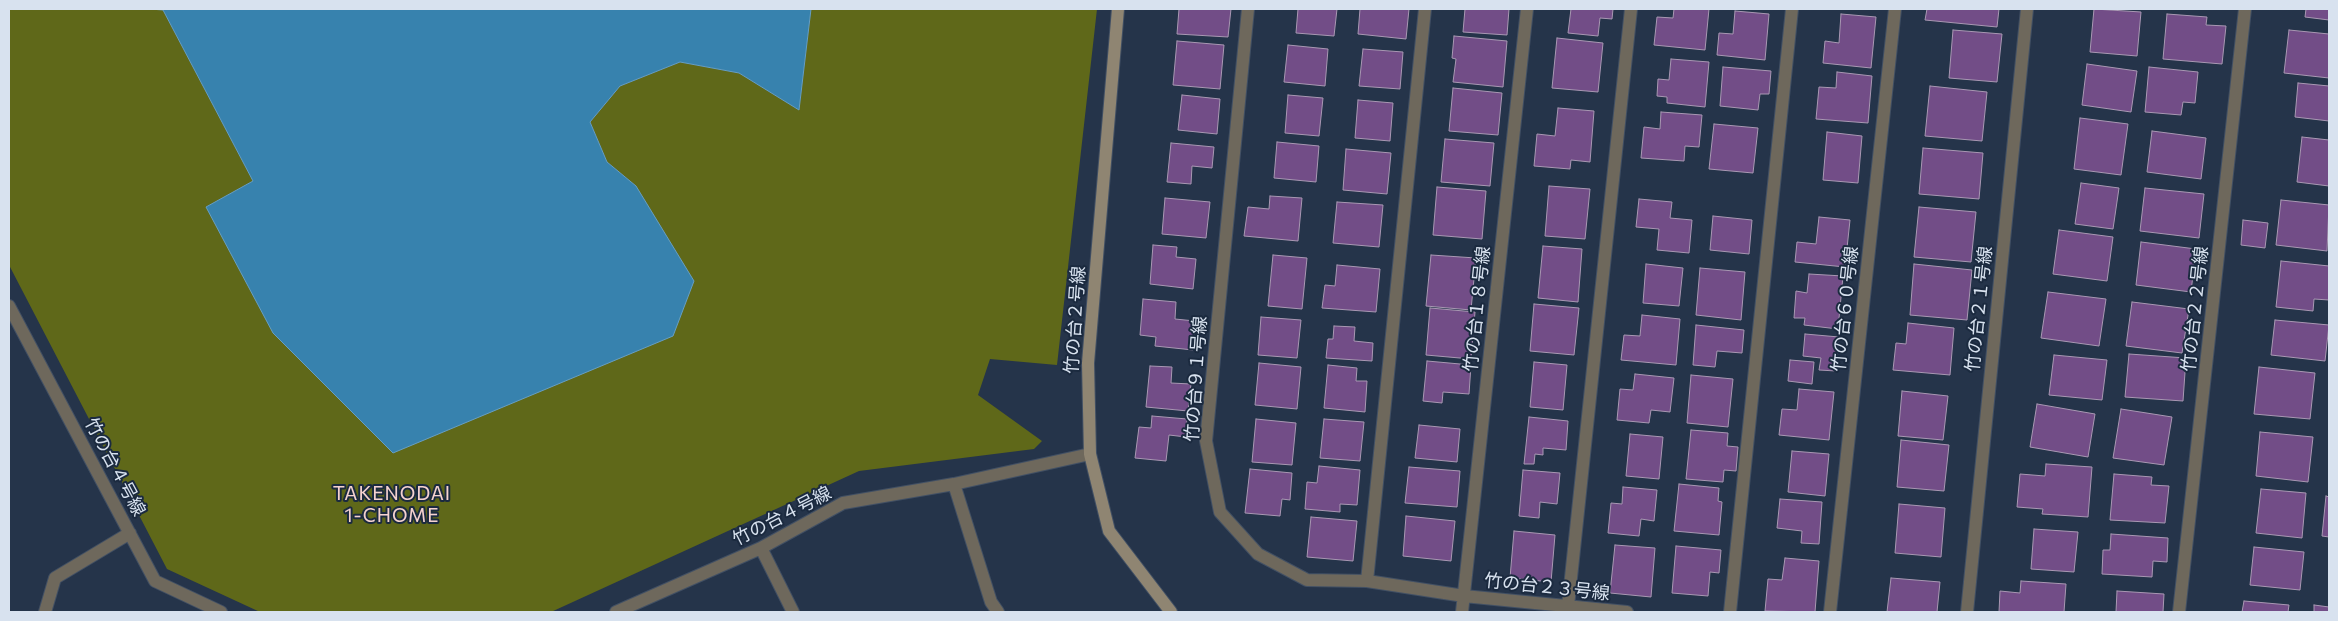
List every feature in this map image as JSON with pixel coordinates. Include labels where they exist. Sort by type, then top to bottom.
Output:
[{"type":"street","name":"竹の台２号線","points":[[1118,9],[1088,363],[1090,454],[1108,531],[1171,612]]},
{"type":"street","name":"竹の台９１号線","points":[[1248,9],[1206,442],[1220,512],[1258,554],[1307,580],[1367,581],[1464,596]]},
{"type":"street","points":[[1367,581],[1425,9]]},
{"type":"street","name":"竹の台１８号線","points":[[1462,612],[1527,9]]},
{"type":"street","points":[[1568,606],[1631,9]]},
{"type":"street","points":[[1730,612],[1792,9]]},
{"type":"street","name":"竹の台６０号線","points":[[1830,612],[1895,9]]},
{"type":"street","name":"竹の台２１号線","points":[[1967,612],[2026,9]]},
{"type":"street","name":"竹の台２２号線","points":[[2178,612],[2245,9]]},
{"type":"street","name":"竹の台４号線","points":[[9,306],[155,581],[220,612]]},
{"type":"street","name":"竹の台４号線","points":[[616,612],[630,609],[761,548],[843,503],[954,484],[1090,454]]},
{"type":"street","points":[[954,484],[991,602],[998,612]]},
{"type":"street","points":[[45,612],[55,578],[130,533]]},
{"type":"street","points":[[761,548],[793,612]]},
{"type":"street","name":"竹の台２３号線","points":[[1464,596],[1627,612]]},
{"type":"green space","points":[[9,9],[163,10],[253,181],[206,207],[636,186],[607,162],[590,122],[620,86],[680,62],[739,73],[799,110],[811,9],[1097,9],[1057,365],[990,359],[978,395],[1042,441],[1034,449],[859,471],[551,612],[260,612],[167,569],[9,265]]},
{"type":"water","points":[[150,9],[811,9],[799,110],[739,73],[680,62],[620,86],[590,122],[607,162],[636,186],[694,281],[673,336],[393,453],[273,333],[206,207],[253,181],[163,10]]},
{"type":"building","points":[[1179,9],[1231,9],[1228,37],[1177,34]]},
{"type":"building","points":[[1298,9],[1337,9],[1334,36],[1296,33]]},
{"type":"building","points":[[1360,9],[1409,9],[1406,39],[1358,34]]},
{"type":"building","points":[[1465,9],[1509,9],[1507,35],[1463,32]]},
{"type":"building","points":[[1571,9],[1613,9],[1612,19],[1600,18],[1598,36],[1568,33]]},
{"type":"building","points":[[1674,9],[1709,9],[1705,50],[1654,45],[1657,17],[1673,18]]},
{"type":"building","points":[[1927,9],[1999,9],[1997,27],[1925,20]]},
{"type":"building","points":[[2094,9],[2141,12],[2137,56],[2090,52]]},
{"type":"building","points":[[2306,9],[2329,9],[2329,20],[2305,17]]},
{"type":"building","points":[[1735,11],[1769,14],[1765,60],[1717,55],[1719,33],[1733,34]]},
{"type":"building","points":[[1841,14],[1876,17],[1871,68],[1823,63],[1825,41],[1839,43]]},
{"type":"building","points":[[2167,14],[2207,17],[2206,25],[2226,26],[2222,64],[2163,59]]},
{"type":"building","points":[[1953,30],[2002,34],[1997,82],[1949,78]]},
{"type":"building","points":[[2289,30],[2329,34],[2329,78],[2284,73]]},
{"type":"building","points":[[1454,36],[1507,41],[1503,87],[1453,82],[1456,59],[1452,58]]},
{"type":"building","points":[[1557,38],[1603,43],[1598,92],[1552,88]]},
{"type":"building","points":[[1177,41],[1224,45],[1220,89],[1173,85]]},
{"type":"building","points":[[1288,45],[1328,49],[1325,86],[1284,82]]},
{"type":"building","points":[[1363,49],[1403,52],[1400,89],[1359,86]]},
{"type":"building","points":[[1671,59],[1709,62],[1705,107],[1667,103],[1667,97],[1657,96],[1658,79],[1669,80]]},
{"type":"building","points":[[2087,64],[2137,71],[2131,112],[2082,105]]},
{"type":"building","points":[[1723,67],[1771,71],[1769,94],[1760,94],[1758,110],[1720,106]]},
{"type":"building","points":[[2149,67],[2198,72],[2195,103],[2183,102],[2181,115],[2145,112]]},
{"type":"building","points":[[1837,72],[1872,76],[1868,123],[1816,119],[1819,87],[1836,88]]},
{"type":"building","points":[[2298,83],[2329,86],[2329,121],[2295,117]]},
{"type":"building","points":[[1930,86],[1987,92],[1982,141],[1925,136]]},
{"type":"building","points":[[1453,88],[1502,93],[1498,135],[1449,131]]},
{"type":"building","points":[[1182,95],[1220,99],[1217,134],[1178,130]]},
{"type":"building","points":[[1288,95],[1323,98],[1319,136],[1285,133]]},
{"type":"building","points":[[1358,100],[1393,103],[1390,141],[1355,138]]},
{"type":"building","points":[[1558,108],[1594,111],[1590,162],[1571,160],[1570,169],[1534,166],[1537,134],[1555,136]]},
{"type":"building","points":[[1661,112],[1702,115],[1699,147],[1685,146],[1684,161],[1641,158],[1644,127],[1660,129]]},
{"type":"building","points":[[2080,118],[2128,124],[2121,175],[2074,169]]},
{"type":"building","points":[[1714,124],[1758,128],[1753,173],[1709,169]]},
{"type":"building","points":[[2152,131],[2206,138],[2201,179],[2147,172]]},
{"type":"building","points":[[1827,132],[1862,136],[1858,183],[1823,180]]},
{"type":"building","points":[[2302,137],[2329,140],[2329,186],[2297,182]]},
{"type":"building","points":[[1445,139],[1494,143],[1490,186],[1441,182]]},
{"type":"building","points":[[1277,142],[1319,146],[1316,182],[1274,178]]},
{"type":"building","points":[[1171,143],[1214,147],[1212,168],[1192,166],[1191,184],[1167,182]]},
{"type":"building","points":[[1923,148],[1983,153],[1979,199],[1919,194]]},
{"type":"building","points":[[1346,149],[1391,153],[1387,194],[1343,190]]},
{"type":"building","points":[[2081,183],[2119,188],[2113,229],[2075,224]]},
{"type":"building","points":[[1549,186],[1590,189],[1585,239],[1545,236]]},
{"type":"building","points":[[1437,187],[1486,191],[1482,239],[1433,235]]},
{"type":"building","points":[[2145,188],[2204,194],[2199,238],[2140,231]]},
{"type":"building","points":[[1270,196],[1302,198],[1298,241],[1244,236],[1248,207],[1269,209]]},
{"type":"building","points":[[1165,198],[1210,202],[1206,238],[1162,234]]},
{"type":"building","points":[[1639,199],[1672,202],[1670,218],[1692,220],[1689,253],[1657,250],[1659,229],[1636,227]]},
{"type":"building","points":[[2281,200],[2329,205],[2327,251],[2276,245]]},
{"type":"building","points":[[1337,202],[1383,205],[1379,247],[1333,243]]},
{"type":"building","points":[[1919,207],[1976,212],[1971,262],[1914,257]]},
{"type":"building","points":[[1713,216],[1752,220],[1749,254],[1710,250]]},
{"type":"building","points":[[1819,217],[1850,220],[1845,267],[1795,262],[1797,242],[1816,244]]},
{"type":"building","points":[[2243,220],[2268,223],[2265,248],[2241,245]]},
{"type":"building","points":[[2059,230],[2113,237],[2107,281],[2053,274]]},
{"type":"building","points":[[2141,242],[2196,249],[2191,292],[2136,285]]},
{"type":"building","points":[[1153,245],[1177,247],[1176,257],[1196,259],[1193,289],[1150,284]]},
{"type":"building","points":[[1543,246],[1582,249],[1578,302],[1538,298]]},
{"type":"building","points":[[1273,255],[1307,258],[1302,309],[1268,306]]},
{"type":"building","points":[[1431,255],[1476,258],[1471,310],[1426,306]]},
{"type":"building","points":[[2281,261],[2329,266],[2329,300],[2314,299],[2313,311],[2276,307]]},
{"type":"building","points":[[1646,264],[1683,268],[1679,306],[1643,303]]},
{"type":"building","points":[[1914,264],[1972,270],[1967,320],[1910,315]]},
{"type":"building","points":[[1337,265],[1380,269],[1376,312],[1322,308],[1325,285],[1335,286]]},
{"type":"building","points":[[1700,268],[1745,272],[1741,320],[1696,315]]},
{"type":"building","points":[[1809,274],[1843,276],[1838,329],[1804,325],[1805,318],[1794,318],[1796,291],[1807,293]]},
{"type":"building","points":[[2048,292],[2106,299],[2099,346],[2041,338]]},
{"type":"building","points":[[1143,299],[1176,302],[1175,319],[1195,321],[1193,350],[1155,346],[1156,337],[1140,335]]},
{"type":"building","points":[[2132,302],[2189,309],[2182,353],[2126,346]]},
{"type":"building","points":[[1534,304],[1579,308],[1574,355],[1530,351]]},
{"type":"building","points":[[1430,308],[1475,312],[1471,359],[1426,355]]},
{"type":"building","points":[[1642,315],[1680,319],[1676,365],[1621,360],[1624,335],[1640,336]]},
{"type":"building","points":[[1261,317],[1301,320],[1297,358],[1258,355]]},
{"type":"building","points":[[2275,320],[2329,325],[2325,361],[2271,355]]},
{"type":"building","points":[[1908,323],[1954,328],[1950,375],[1893,370],[1896,343],[1906,344]]},
{"type":"building","points":[[1696,325],[1744,330],[1742,353],[1717,351],[1715,367],[1693,365]]},
{"type":"building","points":[[1334,326],[1355,327],[1354,341],[1373,343],[1372,361],[1326,358],[1328,339],[1333,339]]},
{"type":"building","points":[[1805,334],[1839,337],[1836,371],[1819,370],[1821,358],[1803,356]]},
{"type":"building","points":[[2129,354],[2186,358],[2183,401],[2125,397]]},
{"type":"building","points":[[2054,355],[2107,360],[2102,400],[2049,395]]},
{"type":"building","points":[[1790,360],[1814,362],[1812,384],[1788,381]]},
{"type":"building","points":[[1427,361],[1471,365],[1469,394],[1443,392],[1442,403],[1423,401]]},
{"type":"building","points":[[1534,362],[1567,365],[1563,410],[1530,407]]},
{"type":"building","points":[[1259,363],[1301,367],[1297,409],[1255,405]]},
{"type":"building","points":[[1328,365],[1357,368],[1356,381],[1367,381],[1365,412],[1324,408]]},
{"type":"building","points":[[1150,366],[1172,367],[1171,383],[1191,384],[1188,411],[1146,407]]},
{"type":"building","points":[[2259,367],[2315,373],[2310,419],[2254,414]]},
{"type":"building","points":[[1635,374],[1674,378],[1670,412],[1651,410],[1649,423],[1617,420],[1620,389],[1633,390]]},
{"type":"building","points":[[1691,375],[1733,379],[1728,427],[1687,423]]},
{"type":"building","points":[[1799,389],[1834,392],[1829,440],[1779,435],[1782,409],[1797,410]]},
{"type":"building","points":[[1902,391],[1948,396],[1943,440],[1898,436]]},
{"type":"building","points":[[2037,404],[2095,414],[2088,457],[2030,447]]},
{"type":"building","points":[[2121,409],[2172,417],[2164,465],[2113,458]]},
{"type":"building","points":[[1152,416],[1187,419],[1186,437],[1169,435],[1166,461],[1135,458],[1139,427],[1151,428]]},
{"type":"building","points":[[1529,417],[1568,421],[1566,450],[1543,448],[1543,455],[1535,454],[1534,464],[1524,464]]},
{"type":"building","points":[[1256,419],[1296,423],[1292,465],[1252,462]]},
{"type":"building","points":[[1324,419],[1364,422],[1360,461],[1320,458]]},
{"type":"building","points":[[1419,425],[1460,429],[1457,462],[1415,458]]},
{"type":"building","points":[[1691,430],[1728,433],[1727,446],[1738,447],[1736,471],[1724,470],[1723,482],[1686,479]]},
{"type":"building","points":[[2260,432],[2313,437],[2308,482],[2256,476]]},
{"type":"building","points":[[1630,434],[1663,437],[1659,479],[1626,476]]},
{"type":"building","points":[[1901,440],[1949,445],[1944,491],[1897,487]]},
{"type":"building","points":[[1792,451],[1829,454],[1825,496],[1788,492]]},
{"type":"building","points":[[2046,464],[2092,467],[2088,517],[2042,514],[2043,509],[2017,507],[2020,474],[2045,476]]},
{"type":"building","points":[[1319,466],[1360,470],[1357,505],[1340,504],[1340,512],[1305,509],[1307,482],[1317,483]]},
{"type":"building","points":[[1409,467],[1460,471],[1457,507],[1405,503]]},
{"type":"building","points":[[1250,469],[1292,473],[1290,500],[1282,499],[1280,516],[1245,513]]},
{"type":"building","points":[[1523,470],[1560,473],[1557,504],[1540,502],[1539,518],[1519,516]]},
{"type":"building","points":[[2114,474],[2152,477],[2151,485],[2169,486],[2165,523],[2110,520]]},
{"type":"building","points":[[1679,484],[1719,488],[1718,501],[1722,502],[1719,535],[1674,531]]},
{"type":"building","points":[[1623,487],[1657,490],[1654,521],[1641,519],[1639,536],[1608,533],[1611,503],[1622,504]]},
{"type":"building","points":[[2261,489],[2306,493],[2302,538],[2256,533]]},
{"type":"building","points":[[2326,496],[2329,497],[2329,537],[2322,536]]},
{"type":"building","points":[[1780,499],[1822,502],[1819,544],[1801,543],[1802,531],[1777,528]]},
{"type":"building","points":[[1899,504],[1945,508],[1941,557],[1895,553]]},
{"type":"building","points":[[1406,516],[1455,521],[1451,561],[1403,556]]},
{"type":"building","points":[[1311,517],[1357,521],[1353,561],[1307,557]]},
{"type":"building","points":[[2034,529],[2078,532],[2074,572],[2031,569]]},
{"type":"building","points":[[1514,531],[1555,535],[1551,582],[1510,578]]},
{"type":"building","points":[[2111,534],[2168,538],[2167,562],[2153,561],[2152,577],[2102,574],[2103,550],[2110,550]]},
{"type":"building","points":[[1615,545],[1655,548],[1651,597],[1610,593]]},
{"type":"building","points":[[1676,546],[1721,550],[1719,573],[1710,572],[1708,596],[1672,593]]},
{"type":"building","points":[[2254,547],[2304,552],[2300,590],[2250,585]]},
{"type":"building","points":[[1785,558],[1819,561],[1815,612],[1765,611],[1768,579],[1782,580]]},
{"type":"building","points":[[1891,578],[1940,582],[1937,612],[1887,612]]},
{"type":"building","points":[[2021,581],[2066,584],[2064,612],[1999,612],[2000,591],[2020,593]]},
{"type":"building","points":[[2117,591],[2164,594],[2163,612],[2116,612]]},
{"type":"building","points":[[2244,601],[2289,605],[2288,612],[2242,612]]},
{"type":"building","points":[[2314,605],[2329,607],[2329,612],[2314,612]]},
{"type":"district","name":"TAKENODAI 1-CHOME","points":[[392,505]]}]
